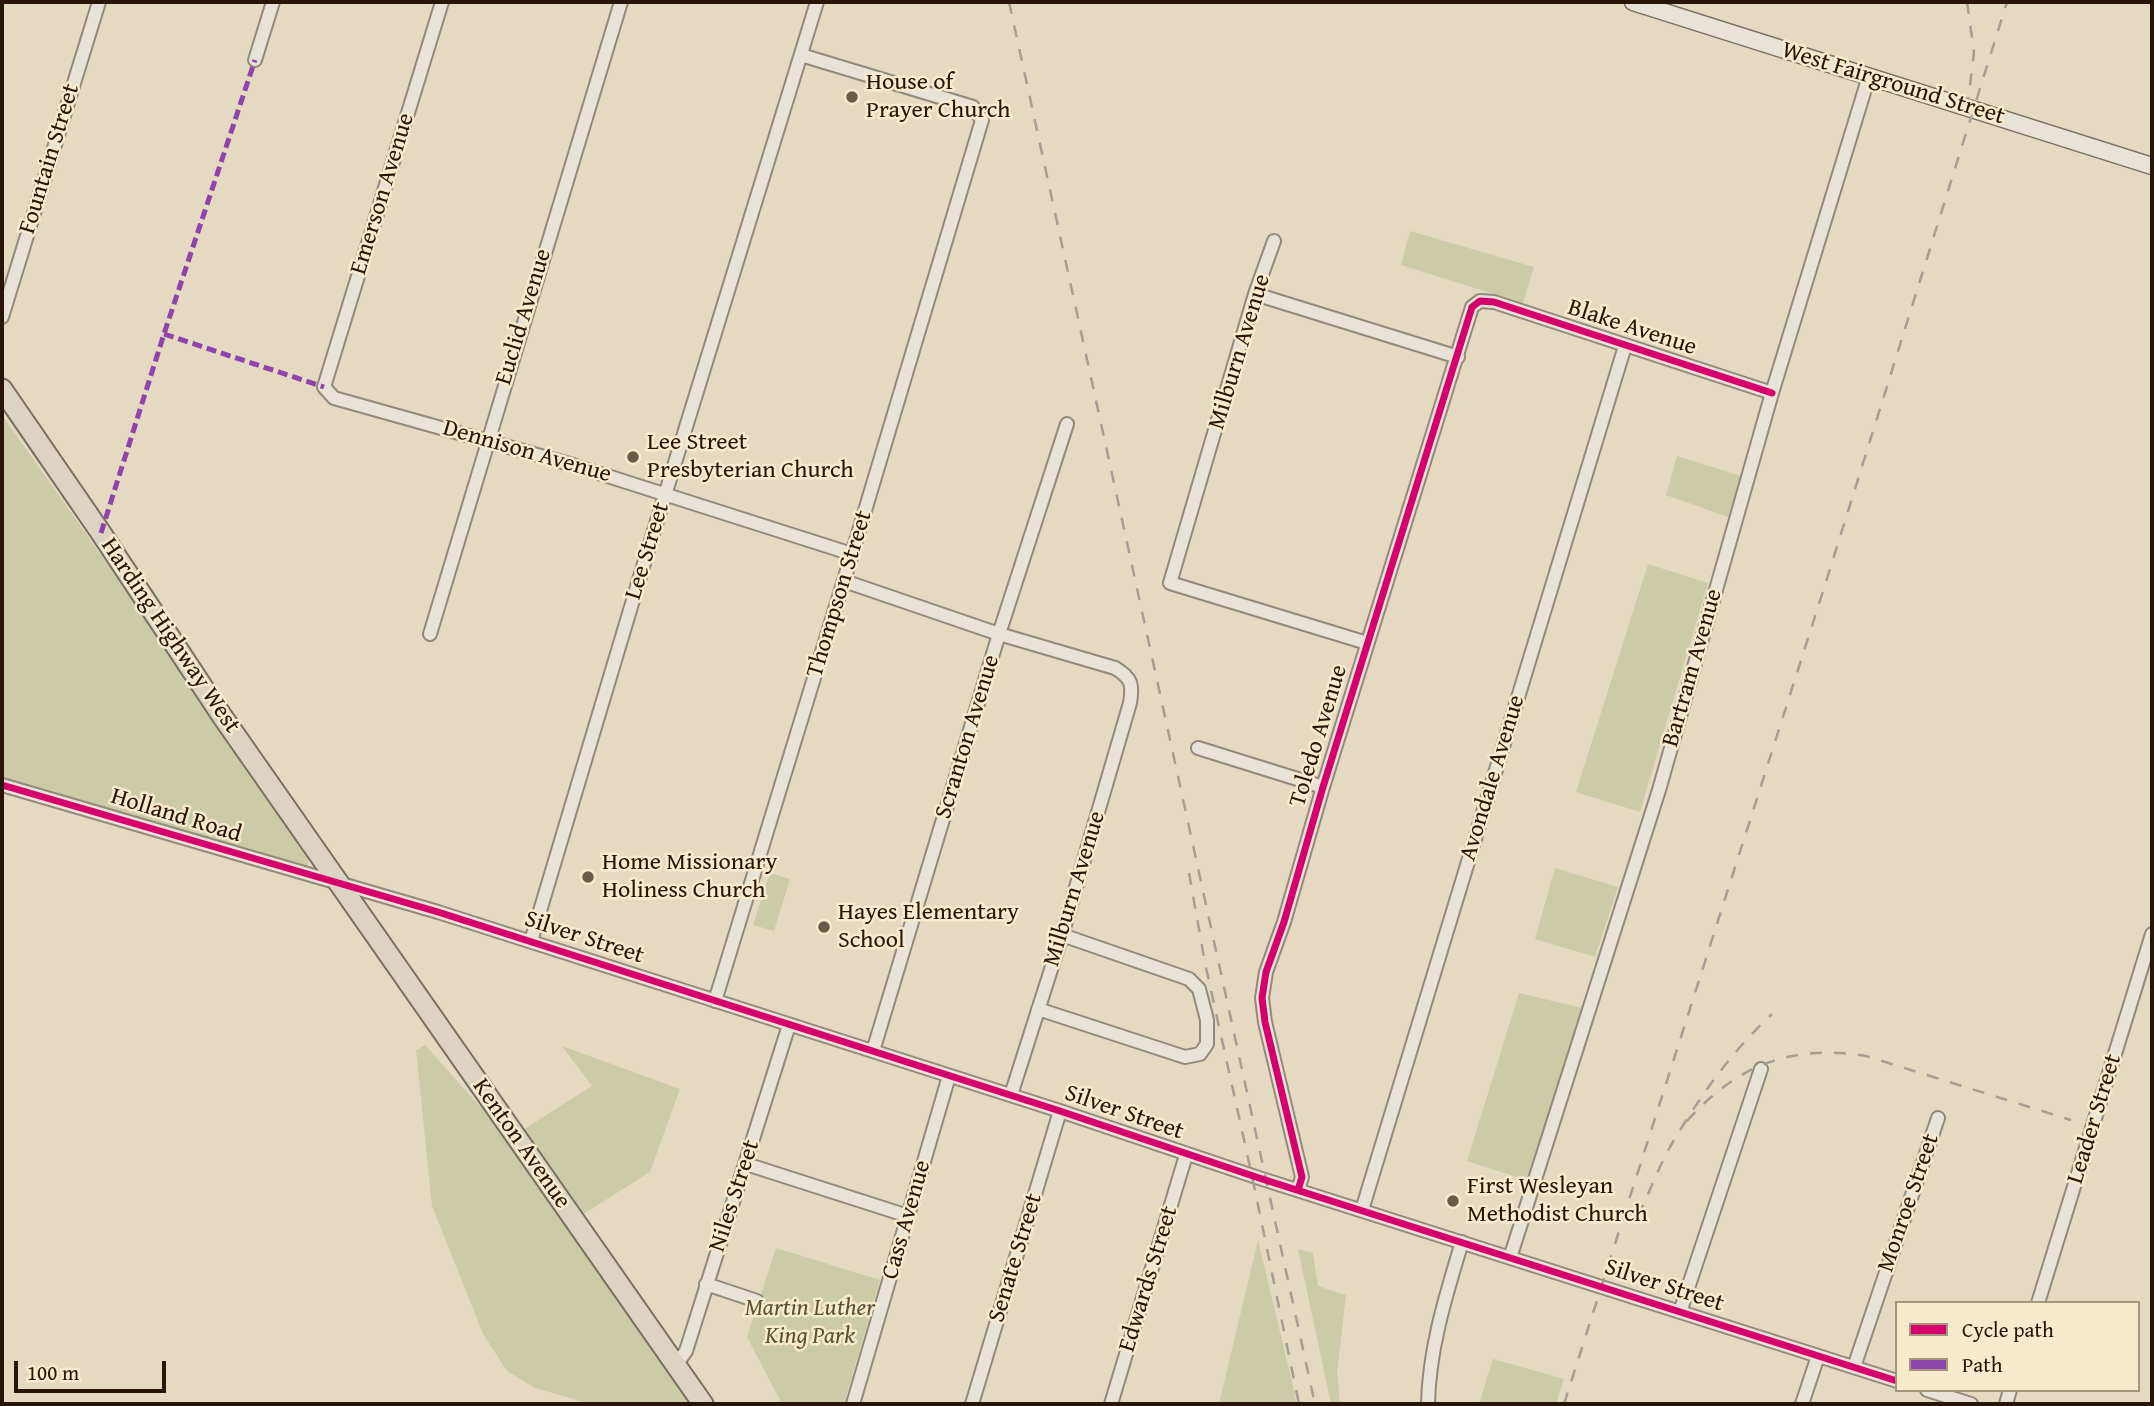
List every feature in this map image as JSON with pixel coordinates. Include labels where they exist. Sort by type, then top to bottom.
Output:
[{"type":"main road","name":"Harding Highway West","points":[[2,389],[222,716],[339,883]]},
{"type":"main road","name":"Kenton Avenue","points":[[339,883],[703,1404]]},
{"type":"street","name":"Fountain Street","points":[[2,317],[99,2]]},
{"type":"street","points":[[255,60],[273,2]]},
{"type":"street","name":"Emerson Avenue","points":[[324,387],[442,2]]},
{"type":"street","name":"Euclid Avenue","points":[[430,634],[621,2]]},
{"type":"street","name":"Lee Street","points":[[531,941],[817,2]]},
{"type":"street","name":"West Fairground Street","points":[[1633,2],[2152,166]]},
{"type":"street","name":"Thompson Street","points":[[715,1001],[982,120],[973,107],[802,55]]},
{"type":"street","name":"Bartram Avenue","points":[[1510,1258],[1658,790],[1772,393],[1869,76]]},
{"type":"street","name":"Milburn Avenue","points":[[1274,241],[1255,294],[1170,583],[1367,643]]},
{"type":"street","points":[[1255,294],[1458,357]]},
{"type":"street","name":"Blake Avenue","points":[[1480,301],[1494,302],[1772,393]]},
{"type":"street","name":"Toledo Avenue","points":[[1298,1190],[1302,1177],[1265,1022],[1262,998],[1266,972],[1284,922],[1469,314],[1472,307],[1480,301]]},
{"type":"street","name":"Avondale Avenue","points":[[1362,1210],[1625,346]]},
{"type":"street","name":"Dennison Avenue","points":[[324,387],[334,398],[487,440],[852,554]]},
{"type":"street","name":"Scranton Avenue","points":[[873,1051],[999,634],[1067,424]]},
{"type":"street","points":[[844,581],[999,634]]},
{"type":"street","name":"Milburn Avenue","points":[[999,634],[1115,668],[1125,674],[1133,687],[1062,935],[1011,1096]]},
{"type":"street","points":[[1198,748],[1323,787]]},
{"type":"street","name":"Holland Road","points":[[2,785],[339,883]]},
{"type":"street","name":"Silver Street","points":[[339,883],[531,941],[1895,1380]]},
{"type":"street","name":"Leader Street","points":[[2039,1301],[2152,934]]},
{"type":"street","points":[[1038,1009],[1185,1057],[1200,1054],[1208,1044],[1207,1020],[1199,989],[1189,979],[1062,935]]},
{"type":"street","name":"Niles Street","points":[[676,1365],[686,1351],[789,1025]]},
{"type":"street","points":[[1680,1312],[1760,1069]]},
{"type":"street","name":"Cass Avenue","points":[[853,1404],[949,1076]]},
{"type":"street","name":"Senate Street","points":[[972,1404],[1060,1111]]},
{"type":"street","name":"Monroe Street","points":[[1854,1367],[1938,1118]]},
{"type":"street","name":"Edwards Street","points":[[1111,1404],[1186,1154]]},
{"type":"street","points":[[746,1164],[908,1216]]},
{"type":"street","points":[[1427,1404],[1428,1376],[1438,1328],[1462,1242]]},
{"type":"street","points":[[706,1284],[757,1301]]},
{"type":"street","points":[[1802,1404],[1818,1356]]},
{"type":"street","points":[[1933,1392],[1970,1404]]},
{"type":"green space","points":[[1410,231],[1534,267],[1523,303],[1401,265]]},
{"type":"green space","points":[[2,415],[310,850],[307,869],[2,781]]},
{"type":"green space","points":[[1677,456],[1741,476],[1728,517],[1666,495]]},
{"type":"green space","points":[[1648,564],[1708,583],[1640,812],[1576,792]]},
{"type":"green space","points":[[1555,868],[1618,887],[1595,957],[1535,939]]},
{"type":"green space","points":[[770,873],[790,879],[774,931],[753,925]]},
{"type":"green space","points":[[1519,993],[1582,1008],[1529,1181],[1467,1161]]},
{"type":"green space","points":[[425,1045],[509,1139],[690,1404],[591,1404],[535,1388],[507,1371],[483,1334],[432,1206],[416,1050]]},
{"type":"green space","points":[[562,1046],[680,1089],[650,1172],[577,1218],[518,1133],[592,1086]]},
{"type":"green space","points":[[1258,1240],[1296,1404],[1219,1404]]},
{"type":"green space","name":"Martin Luther King Park","points":[[776,1248],[880,1280],[844,1404],[782,1404],[747,1337]]},
{"type":"green space","points":[[1298,1249],[1313,1253],[1318,1286],[1346,1295],[1337,1373],[1340,1404],[1331,1404]]},
{"type":"green space","points":[[1493,1359],[1564,1379],[1556,1404],[1479,1404]]},
{"type":"railway","points":[[1009,2],[1315,1404]]},
{"type":"railway","points":[[1967,2],[1974,52],[1968,102]]},
{"type":"railway","points":[[1564,1404],[1825,585],[2007,2]]},
{"type":"railway","points":[[1189,873],[1205,963],[1299,1404]]},
{"type":"railway","points":[[1638,1216],[1670,1147],[1692,1111],[1729,1060],[1772,1014]]},
{"type":"railway","points":[[1687,1121],[1706,1102],[1746,1073],[1767,1063],[1813,1053],[1866,1056],[2071,1120]]},
{"type":"marked path","points":[[101,533],[255,60]]},
{"type":"marked path","points":[[164,334],[324,387]]},
{"type":"cycle path","points":[[1298,1190],[1302,1177],[1265,1022],[1262,998],[1266,972],[1284,922],[1323,787],[1472,307],[1480,301],[1494,302],[1772,393]]},
{"type":"cycle path","points":[[2,785],[438,912],[1895,1380]]},
{"type":"place","name":"House of Prayer Church","points":[[852,97]]},
{"type":"place","name":"Lee Street Presbyterian Church","points":[[633,457]]},
{"type":"place","name":"Home Missionary Holiness Church","points":[[588,877]]},
{"type":"place","name":"Hayes Elementary School","points":[[824,927]]},
{"type":"place","name":"First Wesleyan Methodist Church","points":[[1453,1201]]}]
